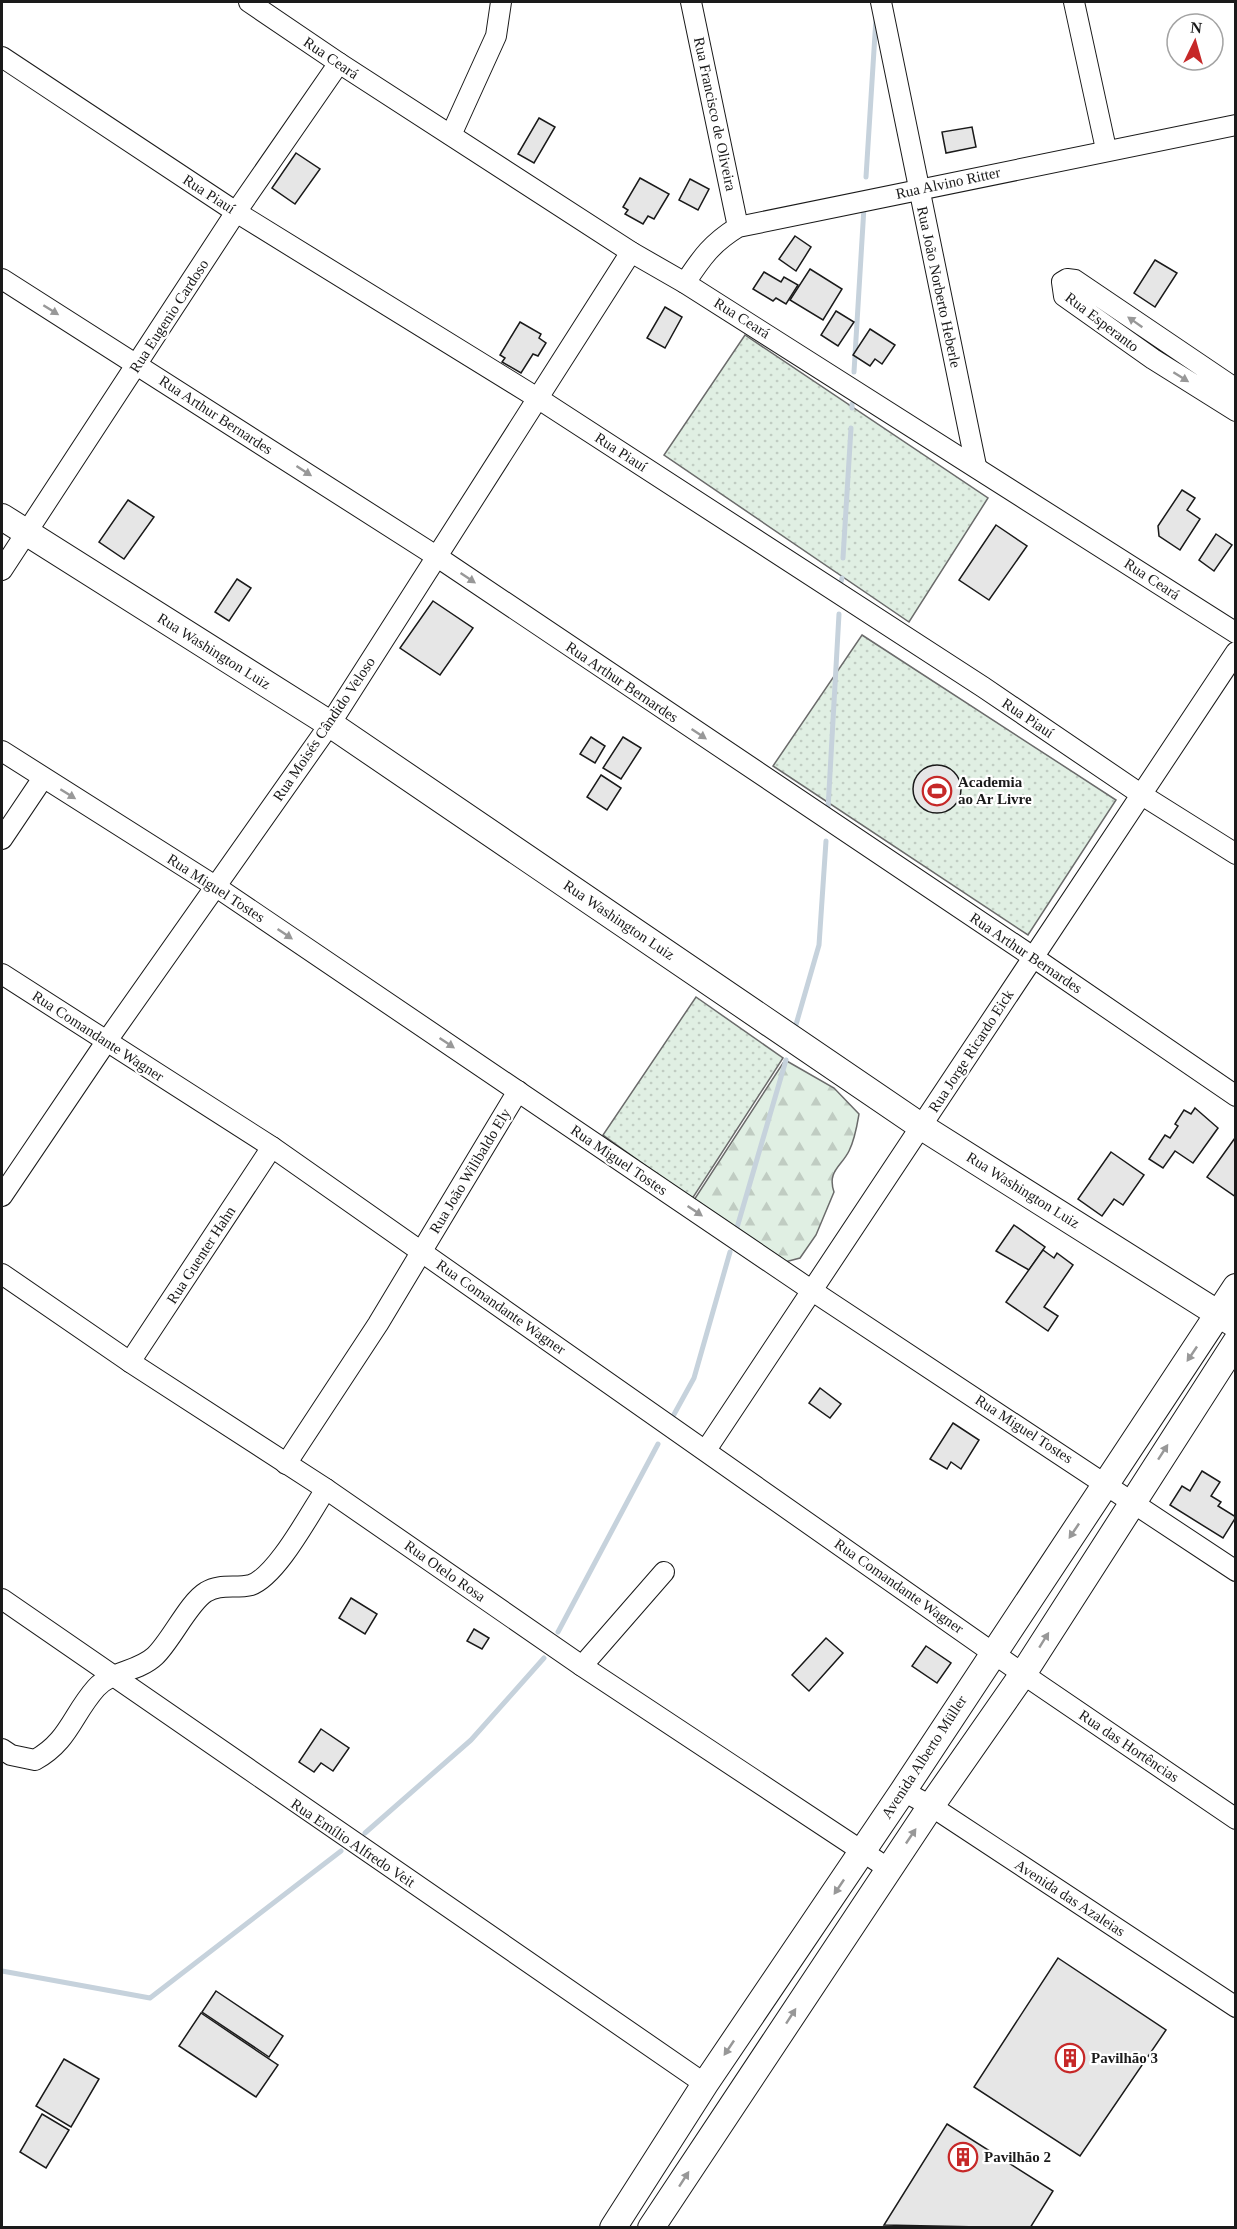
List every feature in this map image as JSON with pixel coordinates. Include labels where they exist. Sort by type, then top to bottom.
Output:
[{"type":"main road","name":"Rua Washington Luiz","points":[[2,517],[330,724],[922,1127],[1227,1319]]},
{"type":"main road","name":"Avenida Alberto Müller","points":[[613,2228],[705,2084],[862,1853],[993,1651],[1106,1483],[1227,1319],[1236,1287]]},
{"type":"main road","points":[[651,2228],[931,1806],[1023,1674],[1131,1501],[1236,1342]]},
{"type":"street","name":"Rua Ceará","points":[[249,2],[631,252],[685,283],[976,466],[1236,633]]},
{"type":"street","points":[[451,135],[496,36],[501,2]]},
{"type":"street","name":"Rua Francisco de Oliveira","points":[[691,2],[738,226]]},
{"type":"street","name":"Rua João Norberto Heberle","points":[[881,2],[976,466]]},
{"type":"street","points":[[1074,2],[1106,149]]},
{"type":"street","name":"Rua Piauí","points":[[2,57],[236,212],[539,399],[983,687],[1142,795],[1236,854]]},
{"type":"street","name":"Rua Eugenio Cardoso","points":[[2,570],[236,212],[339,63]]},
{"type":"street","name":"Rua Alvino Ritter","points":[[685,283],[707,250],[738,226],[919,190],[1106,149],[1236,125]]},
{"type":"street","name":"Rua Moisés Cândido Veloso","points":[[2,1196],[214,886],[330,724],[631,252]]},
{"type":"street","name":"Rua Arthur Bernardes","points":[[2,279],[436,556],[1236,1096]]},
{"type":"street","name":"Rua Esperanto","points":[[1236,389],[1163,342],[1075,280],[1067,279],[1062,282],[1064,296],[1153,359],[1236,411]]},
{"type":"street","points":[[1153,359],[1163,342]]},
{"type":"street","name":"Rua Jorge Ricardo Eick","points":[[706,1450],[1236,652]]},
{"type":"street","name":"Rua Miguel Tostes","points":[[2,751],[214,886],[811,1290],[1236,1571]]},
{"type":"street","points":[[2,839],[44,778]]},
{"type":"street","name":"Rua Comandante Wagner","points":[[2,974],[272,1147],[1023,1674]]},
{"type":"street","name":"Rua João Wilibaldo Ely","points":[[286,1464],[378,1324],[518,1091]]},
{"type":"street","name":"Rua Guenter Hahn","points":[[130,1362],[272,1147]]},
{"type":"street","name":"Rua Otelo Rosa","points":[[2,1274],[130,1362],[326,1489],[582,1666],[889,1869]]},
{"type":"street","points":[[2,1749],[11,1755],[35,1760],[54,1750],[96,1687],[111,1677],[141,1667],[156,1656],[204,1593],[218,1587],[251,1585],[271,1571],[326,1489]]},
{"type":"street","points":[[582,1666],[664,1572]]},
{"type":"street","name":"Rua Emílio Alfredo Veit","points":[[2,1599],[111,1677],[705,2084]]},
{"type":"street","name":"Rua das Hortências","points":[[1023,1674],[1236,1819]]},
{"type":"street","name":"Avenida das Azaleias","points":[[903,1791],[931,1806],[1236,2007]]},
{"type":"green space","points":[[745,335],[988,498],[909,622],[664,455]]},
{"type":"green space","points":[[862,635],[1116,800],[1028,935],[773,766]]},
{"type":"green space","points":[[696,997],[783,1058],[692,1199],[603,1135]]},
{"type":"green space","points":[[785,1060],[834,1088],[859,1114],[851,1146],[832,1179],[834,1192],[816,1235],[800,1258],[785,1262],[694,1200]]},
{"type":"building","points":[[539,118],[555,127],[534,163],[518,154]]},
{"type":"building","points":[[972,127],[976,147],[946,153],[942,132]]},
{"type":"building","points":[[296,153],[320,169],[295,204],[272,188]]},
{"type":"building","points":[[640,178],[669,194],[654,219],[648,216],[643,224],[625,214],[628,210],[623,207]]},
{"type":"building","points":[[690,179],[709,189],[698,210],[679,200]]},
{"type":"building","points":[[795,236],[811,247],[796,271],[779,259]]},
{"type":"building","points":[[1155,260],[1177,273],[1155,307],[1134,293]]},
{"type":"building","points":[[810,269],[842,289],[823,320],[790,300]]},
{"type":"building","points":[[764,272],[781,282],[784,277],[798,285],[786,304],[776,298],[773,301],[753,289]]},
{"type":"building","points":[[665,307],[682,317],[665,348],[647,338]]},
{"type":"building","points":[[836,311],[854,322],[838,346],[821,335]]},
{"type":"building","points":[[520,322],[541,334],[539,338],[546,343],[538,356],[533,354],[521,373],[502,362],[505,358],[500,355]]},
{"type":"building","points":[[870,329],[895,345],[882,364],[875,359],[870,366],[853,355]]},
{"type":"building","points":[[1182,490],[1195,498],[1187,510],[1200,519],[1180,550],[1159,536],[1158,526]]},
{"type":"building","points":[[128,500],[154,517],[124,559],[99,542]]},
{"type":"building","points":[[996,525],[1027,546],[989,600],[959,580]]},
{"type":"building","points":[[1216,534],[1232,545],[1214,571],[1199,560]]},
{"type":"building","points":[[237,579],[251,588],[229,621],[215,612]]},
{"type":"building","points":[[433,601],[473,628],[440,675],[400,648]]},
{"type":"building","points":[[591,737],[605,746],[595,763],[580,754]]},
{"type":"building","points":[[623,737],[641,748],[621,779],[603,768]]},
{"type":"building","name":"Academia ao Ar Livre","points":[[932,765],[942,765],[954,772],[961,784],[961,794],[954,806],[942,813],[932,813],[917,802],[913,794],[913,784],[924,769]]},
{"type":"building","points":[[601,775],[621,788],[607,810],[587,797]]},
{"type":"building","points":[[1195,1108],[1218,1128],[1193,1163],[1175,1151],[1163,1168],[1149,1159],[1165,1135],[1170,1138],[1184,1110],[1191,1114]]},
{"type":"building","points":[[1236,1139],[1236,1197],[1207,1177]]},
{"type":"building","points":[[1111,1152],[1144,1175],[1123,1205],[1114,1199],[1102,1216],[1078,1199]]},
{"type":"building","points":[[1014,1225],[1045,1247],[1029,1270],[996,1251]]},
{"type":"building","points":[[1043,1250],[1054,1258],[1057,1253],[1073,1265],[1044,1307],[1058,1316],[1048,1331],[1006,1302]]},
{"type":"building","points":[[820,1388],[841,1404],[830,1418],[809,1403]]},
{"type":"building","points":[[953,1423],[979,1440],[961,1469],[951,1462],[947,1469],[930,1459]]},
{"type":"building","points":[[1202,1471],[1220,1482],[1211,1496],[1221,1502],[1218,1506],[1236,1517],[1223,1538],[1170,1505],[1182,1486],[1190,1491]]},
{"type":"building","points":[[351,1598],[377,1614],[365,1634],[339,1618]]},
{"type":"building","points":[[474,1629],[489,1638],[482,1649],[467,1641]]},
{"type":"building","points":[[826,1638],[843,1653],[809,1691],[792,1675]]},
{"type":"building","points":[[926,1646],[951,1663],[937,1683],[912,1666]]},
{"type":"building","points":[[321,1729],[349,1748],[333,1771],[321,1763],[314,1772],[299,1762]]},
{"type":"building","name":"Pavilhão 3","points":[[1058,1958],[1166,2030],[1080,2156],[974,2087]]},
{"type":"building","points":[[216,1991],[283,2036],[269,2057],[202,2012]]},
{"type":"building","points":[[201,2013],[278,2065],[256,2097],[179,2046]]},
{"type":"building","points":[[64,2059],[99,2079],[71,2127],[36,2106]]},
{"type":"building","points":[[42,2114],[69,2130],[46,2168],[20,2152]]},
{"type":"building","name":"Pavilhão 2","points":[[947,2124],[1053,2191],[1030,2228],[884,2225]]},
{"type":"waterway","points":[[866,177],[876,18]]},
{"type":"waterway","points":[[854,372],[864,207]]},
{"type":"waterway","points":[[843,558],[851,428]]},
{"type":"waterway","points":[[841,582],[842,578]]},
{"type":"waterway","points":[[828,809],[839,614]]},
{"type":"waterway","points":[[795,1028],[819,945],[826,841]]},
{"type":"waterway","points":[[736,1231],[786,1060]]},
{"type":"waterway","points":[[672,1418],[694,1378],[730,1252]]},
{"type":"waterway","points":[[558,1632],[658,1444]]},
{"type":"waterway","points":[[365,1833],[471,1740],[544,1658]]},
{"type":"waterway","points":[[2,1971],[150,1998],[341,1851]]},
{"type":"place","name":"Academia ao Ar Livre","points":[[937,791]]},
{"type":"place","name":"Pavilhão 3","points":[[1070,2058]]},
{"type":"place","name":"Pavilhão 2","points":[[963,2157]]}]
